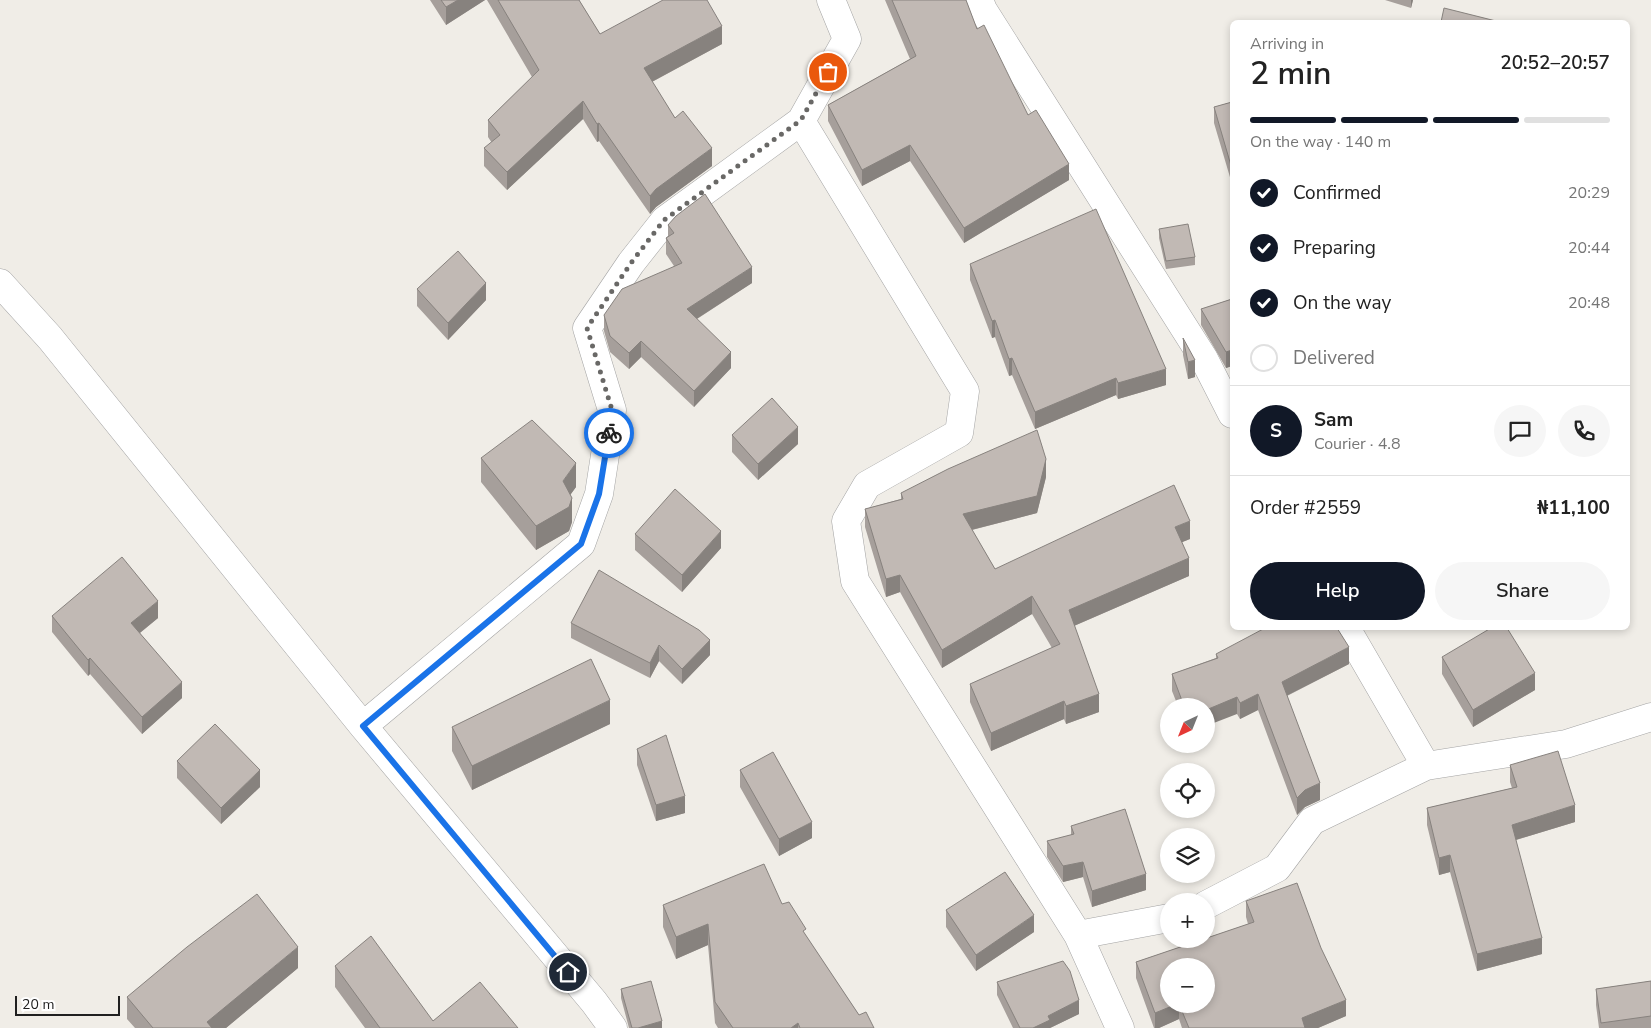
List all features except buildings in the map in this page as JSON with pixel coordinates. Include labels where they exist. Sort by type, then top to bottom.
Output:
[{"type":"street","points":[[363,726],[581,544],[599,494],[612,410],[587,328],[631,263],[664,220],[801,120],[847,39],[831,0]]},
{"type":"street","points":[[979,0],[983,10],[1204,360],[1230,410]]},
{"type":"street","points":[[801,120],[965,390],[959,432],[867,485],[846,521],[855,580],[1078,935],[1120,1028]]},
{"type":"street","points":[[0,283],[50,338],[363,726],[591,1015],[613,1028]]},
{"type":"street","points":[[1347,630],[1426,766]]},
{"type":"street","points":[[1215,900],[1277,868],[1312,821],[1426,766],[1566,744],[1651,717]]},
{"type":"street","points":[[1078,935],[1160,920]]},
{"type":"way so far","points":[[609,433],[612,410],[587,328],[631,263],[664,220],[801,120],[828,72]]},
{"type":"route","points":[[568,972],[363,726],[581,544],[599,494],[609,433]]}]
